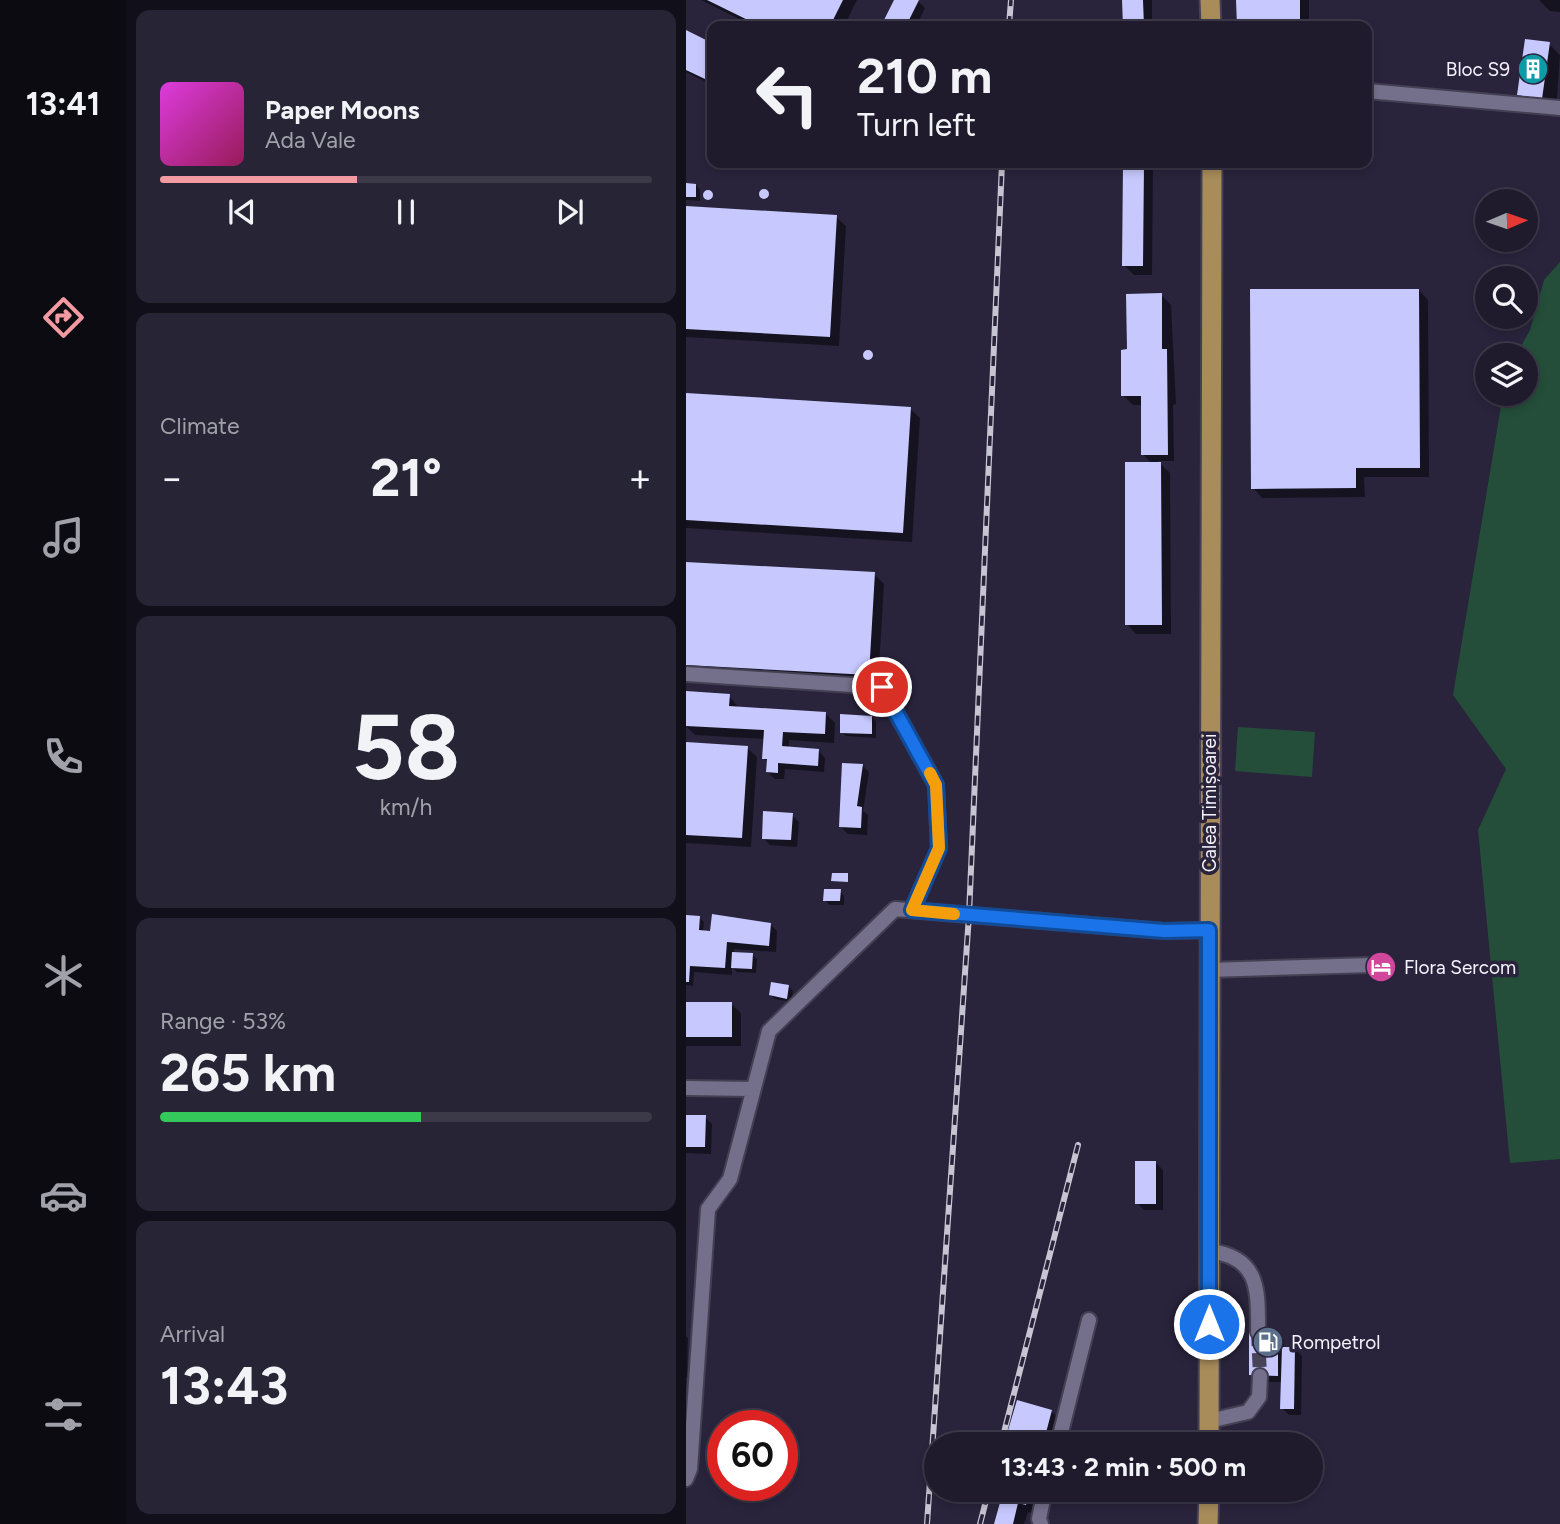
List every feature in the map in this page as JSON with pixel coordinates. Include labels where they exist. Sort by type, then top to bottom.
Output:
[{"type":"main road","points":[[1210,0],[1211,21]]},
{"type":"main road","name":"Calea Timișoarei","points":[[1209,1432],[1212,168]]},
{"type":"main road","points":[[1209,1502],[1209,1524]]},
{"type":"street","points":[[1372,92],[1560,108]]},
{"type":"street","points":[[686,674],[882,687],[936,785],[939,848],[912,910]]},
{"type":"street","points":[[686,1479],[691,1469],[708,1209],[730,1179],[769,1031],[895,909],[1164,931],[1209,930]]},
{"type":"street","points":[[1209,970],[1371,965]]},
{"type":"street","points":[[686,1088],[752,1089]]},
{"type":"street","points":[[1209,1251],[1224,1253],[1248,1267],[1258,1289],[1258,1332]]},
{"type":"street","points":[[1061,1432],[1089,1320]]},
{"type":"street","points":[[1209,1422],[1248,1412],[1259,1397],[1260,1376]]},
{"type":"street","points":[[1041,1524],[1039,1519],[1042,1502]]},
{"type":"green space","points":[[1560,262],[1560,1159],[1510,1163],[1478,830],[1506,769],[1453,695],[1501,406],[1538,406],[1538,343],[1523,343],[1530,329],[1538,329],[1538,301],[1544,280]]},
{"type":"green space","points":[[1238,727],[1315,732],[1312,777],[1235,771]]},
{"type":"building","points":[[707,0],[843,0],[832,21],[750,21]]},
{"type":"building","points":[[894,0],[919,0],[908,21],[884,21]]},
{"type":"building","points":[[1122,0],[1143,0],[1144,21],[1123,21]]},
{"type":"building","points":[[1236,0],[1300,0],[1300,21],[1237,21]]},
{"type":"building","points":[[686,30],[707,40],[707,75],[705,79],[686,70]]},
{"type":"building","name":"Bloc S9","points":[[1525,39],[1550,42],[1542,99],[1517,95]]},
{"type":"building","points":[[1123,168],[1144,168],[1143,266],[1122,266]]},
{"type":"building","points":[[686,183],[696,184],[696,197],[686,197]]},
{"type":"building","points":[[764,189],[768,190],[768,198],[764,199],[760,198],[759,194],[760,190]]},
{"type":"building","points":[[708,190],[712,191],[712,199],[708,200],[704,199],[703,195],[704,191]]},
{"type":"building","points":[[686,206],[837,215],[830,337],[686,329]]},
{"type":"building","points":[[1250,289],[1419,289],[1420,468],[1356,468],[1356,488],[1251,489]]},
{"type":"building","points":[[1162,293],[1162,349],[1167,349],[1168,455],[1141,455],[1141,396],[1121,396],[1121,350],[1127,349],[1126,294]]},
{"type":"building","points":[[868,350],[872,351],[872,359],[868,360],[864,359],[863,355],[864,351]]},
{"type":"building","points":[[686,393],[911,407],[903,533],[686,520]]},
{"type":"building","points":[[1125,462],[1161,462],[1162,625],[1125,625]]},
{"type":"building","points":[[686,562],[875,572],[869,675],[686,665]]},
{"type":"building","points":[[686,691],[730,694],[729,706],[826,712],[825,734],[783,732],[782,746],[819,749],[818,766],[778,763],[778,773],[766,772],[767,759],[762,759],[764,730],[686,726]]},
{"type":"building","points":[[840,714],[872,716],[872,734],[840,733]]},
{"type":"building","points":[[686,742],[748,746],[742,838],[686,835]]},
{"type":"building","points":[[842,763],[863,764],[857,806],[862,807],[861,828],[839,827]]},
{"type":"building","points":[[763,811],[793,813],[791,840],[762,839]]},
{"type":"building","points":[[832,873],[848,873],[848,882],[831,881]]},
{"type":"building","points":[[824,889],[841,889],[840,901],[823,901]]},
{"type":"building","points":[[712,914],[771,923],[769,946],[727,942],[725,968],[690,966],[689,982],[686,982],[686,915],[700,916],[699,930],[710,931]]},
{"type":"building","points":[[732,952],[753,953],[752,969],[731,968]]},
{"type":"building","points":[[771,982],[789,985],[787,999],[769,995]]},
{"type":"building","points":[[686,1002],[732,1002],[732,1037],[686,1037]]},
{"type":"building","points":[[686,1115],[706,1115],[705,1147],[686,1147]]},
{"type":"building","points":[[1135,1161],[1156,1161],[1156,1204],[1135,1204]]},
{"type":"building","points":[[1249,1331],[1278,1331],[1278,1376],[1249,1375]]},
{"type":"building","points":[[1282,1347],[1295,1347],[1294,1409],[1280,1409]]},
{"type":"building","points":[[1017,1400],[1052,1410],[1046,1432],[1008,1432]]},
{"type":"building","points":[[1000,1502],[1027,1502],[1026,1505],[1018,1503],[1013,1524],[994,1524]]},
{"type":"tunnel","points":[[1258,1332],[1260,1376]]},
{"type":"railway","points":[[1009,21],[1011,0]]},
{"type":"railway","points":[[927,1524],[969,915],[1002,168]]},
{"type":"railway","points":[[1004,1432],[1078,1145]]},
{"type":"railway","points":[[980,1524],[986,1502]]},
{"type":"slow traffic","points":[[930,773],[936,785],[939,848],[912,910],[954,914]]},
{"type":"place","name":"Bloc S9","points":[[1533,69]]},
{"type":"place","name":"Flora Sercom","points":[[1381,967]]},
{"type":"place","name":"Rompetrol","points":[[1268,1342]]},
{"type":"route","points":[[882,687],[936,785],[939,848],[912,910],[1164,931],[1209,930],[1209,1324]]}]
